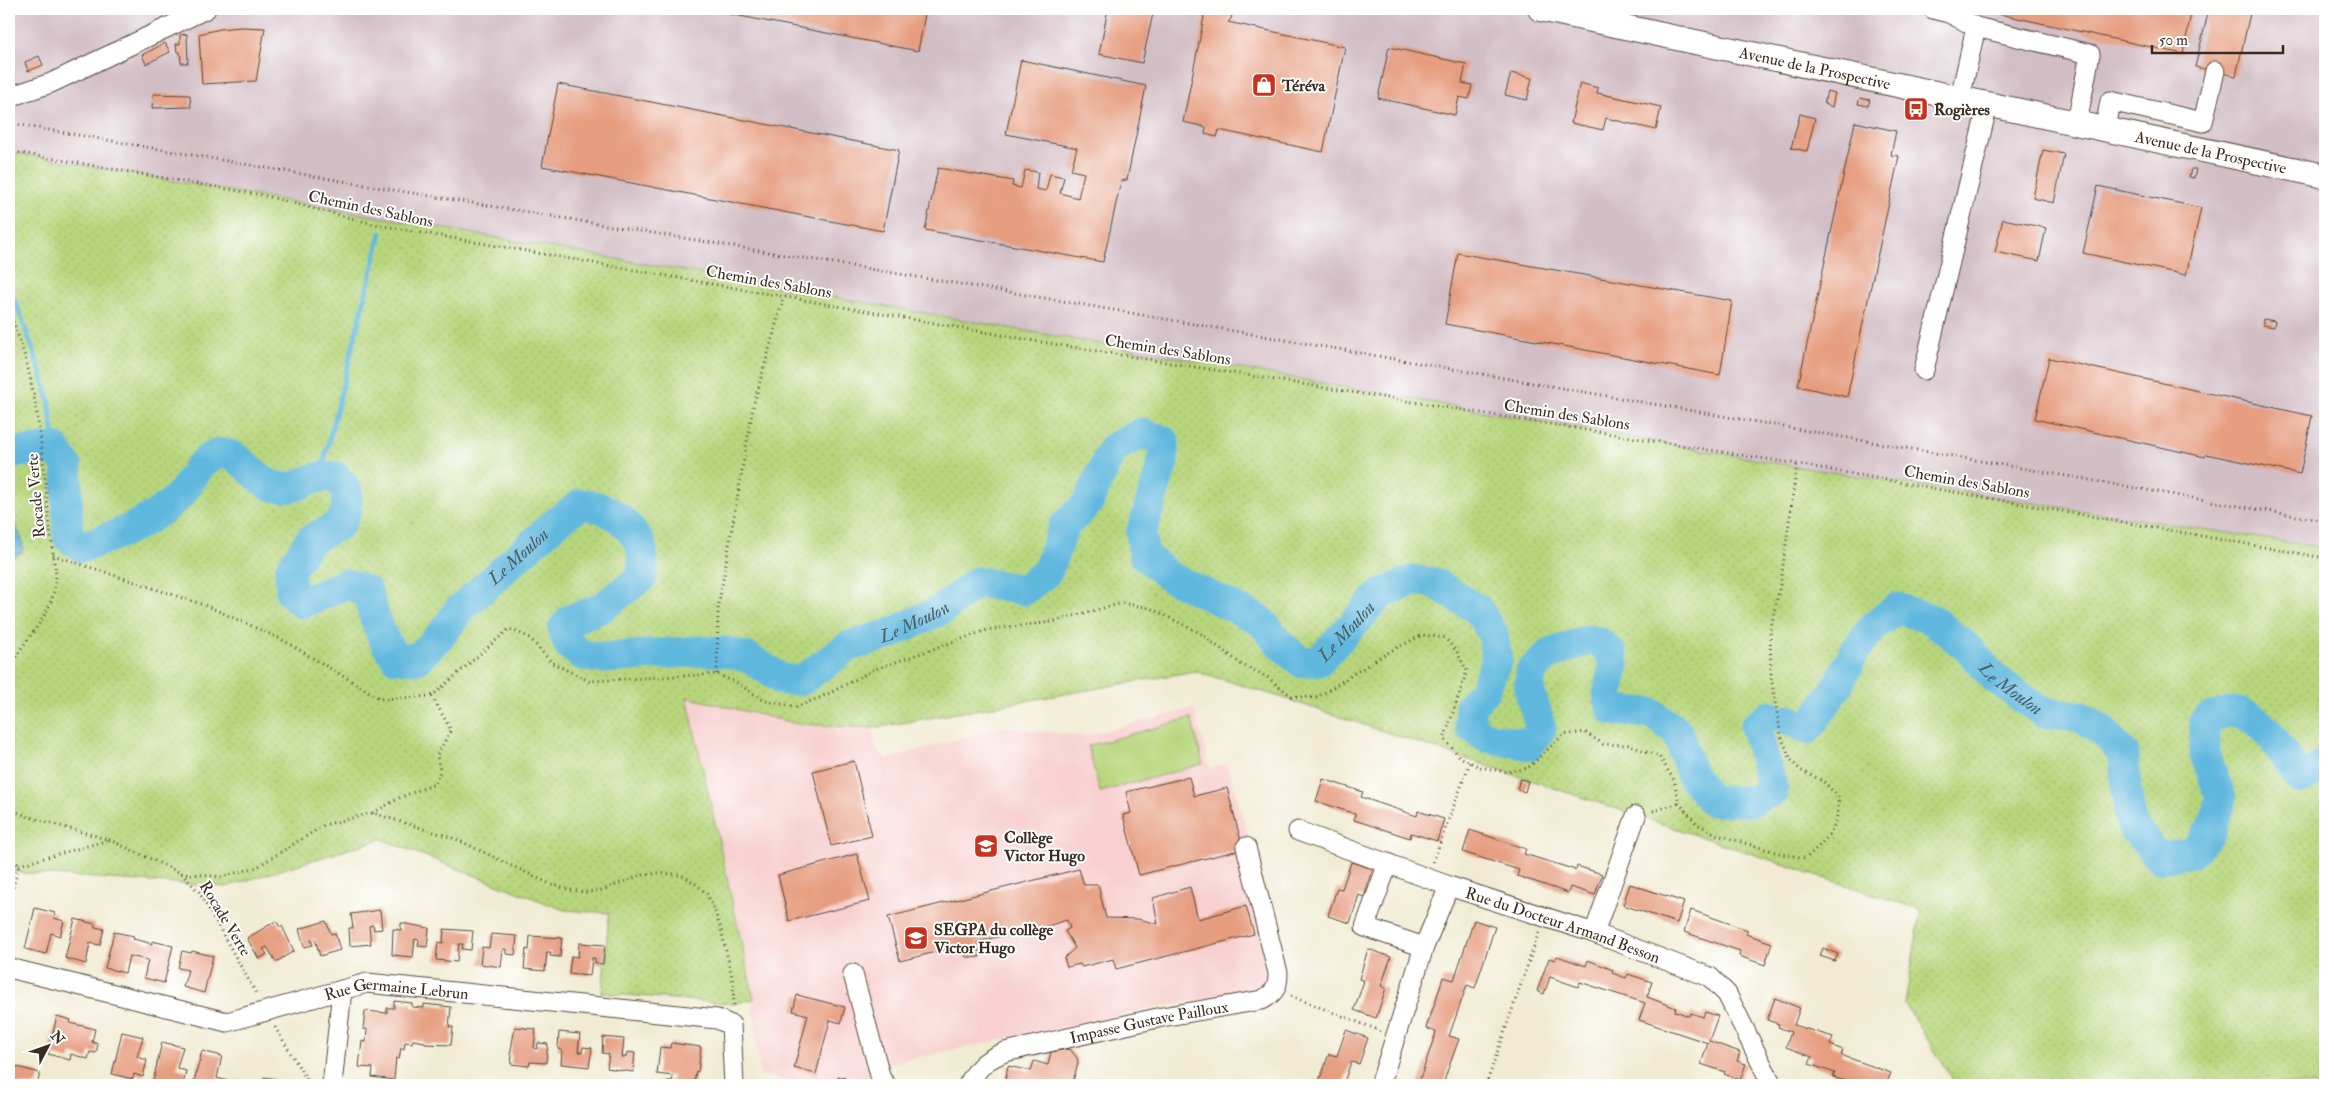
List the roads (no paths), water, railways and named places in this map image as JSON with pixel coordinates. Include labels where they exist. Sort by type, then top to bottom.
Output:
[{"type":"main road","name":"Avenue de la Prospective","points":[[1540,9],[2325,176]]},
{"type":"street","points":[[9,97],[51,83],[206,9]]},
{"type":"street","points":[[1933,9],[1949,13],[1976,27],[2090,54],[2076,123]]},
{"type":"street","points":[[1960,98],[1976,27]]},
{"type":"street","points":[[2105,129],[2110,101],[2203,122],[2215,71]]},
{"type":"street","points":[[1924,370],[1988,104]]},
{"type":"street","points":[[1594,933],[1636,816]]},
{"type":"street","name":"Rue du Docteur Armand Besson","points":[[1298,830],[1448,886],[1594,933],[1716,981],[1727,994],[1772,1085]]},
{"type":"street","name":"Impasse Gustave Pailloux","points":[[968,1085],[976,1072],[988,1059],[1005,1052],[1162,1017],[1262,1000],[1276,990],[1278,973],[1246,847]]},
{"type":"street","points":[[1388,863],[1365,927],[1424,947]]},
{"type":"street","points":[[1382,1085],[1382,1078],[1424,947],[1448,886]]},
{"type":"street","name":"Rue Germaine Lebrun","points":[[9,968],[227,1022],[367,983],[717,1019],[731,1024],[734,1085]]},
{"type":"street","points":[[853,974],[881,1079],[886,1085]]},
{"type":"street","points":[[332,1085],[342,990]]},
{"type":"water","points":[[9,513],[22,539],[23,551],[9,560]]},
{"type":"waterway","points":[[320,477],[381,233]]},
{"type":"waterway","points":[[15,300],[49,400],[55,448]]},
{"type":"waterway","name":"Le Moulon","points":[[9,453],[55,448],[67,466],[68,537],[82,547],[121,533],[158,513],[180,495],[203,463],[215,455],[230,455],[238,459],[266,483],[273,486],[288,488],[315,478],[336,477],[347,491],[346,512],[339,525],[310,540],[290,570],[291,593],[302,603],[346,584],[367,591],[378,626],[396,658],[417,659],[442,634],[459,610],[554,524],[581,504],[604,509],[617,516],[639,541],[642,554],[642,577],[601,608],[570,620],[563,629],[569,645],[582,655],[603,658],[701,651],[726,652],[749,658],[783,680],[802,680],[849,646],[887,635],[941,610],[977,582],[1024,590],[1047,572],[1064,526],[1088,503],[1112,449],[1142,433],[1164,441],[1163,462],[1141,534],[1144,555],[1170,577],[1260,620],[1280,644],[1301,662],[1319,661],[1381,594],[1414,580],[1435,583],[1478,610],[1493,634],[1497,660],[1484,691],[1470,707],[1470,726],[1485,737],[1529,745],[1541,729],[1529,689],[1531,671],[1550,654],[1588,640],[1600,643],[1611,653],[1614,665],[1608,694],[1612,710],[1651,713],[1677,731],[1692,776],[1712,801],[1752,801],[1773,791],[1755,726],[1770,716]]},
{"type":"waterway","name":"Le Moulon","points":[[1789,720],[1808,729],[1837,687],[1855,651],[1874,626],[1897,608],[1933,620],[1971,651],[1993,677],[2042,712],[2079,716],[2103,731],[2124,754],[2126,791],[2132,826],[2160,858],[2193,852],[2212,829],[2221,798],[2205,754],[2205,720],[2231,712],[2255,720],[2272,737],[2301,779],[2325,765]]},
{"type":"place","name":"Téréva","points":[[1264,85]]},
{"type":"place","name":"Rogières","points":[[1916,109]]},
{"type":"place","name":"Collège Victor Hugo","points":[[986,846]]},
{"type":"place","name":"SEGPA du collège Victor Hugo","points":[[916,938]]}]
